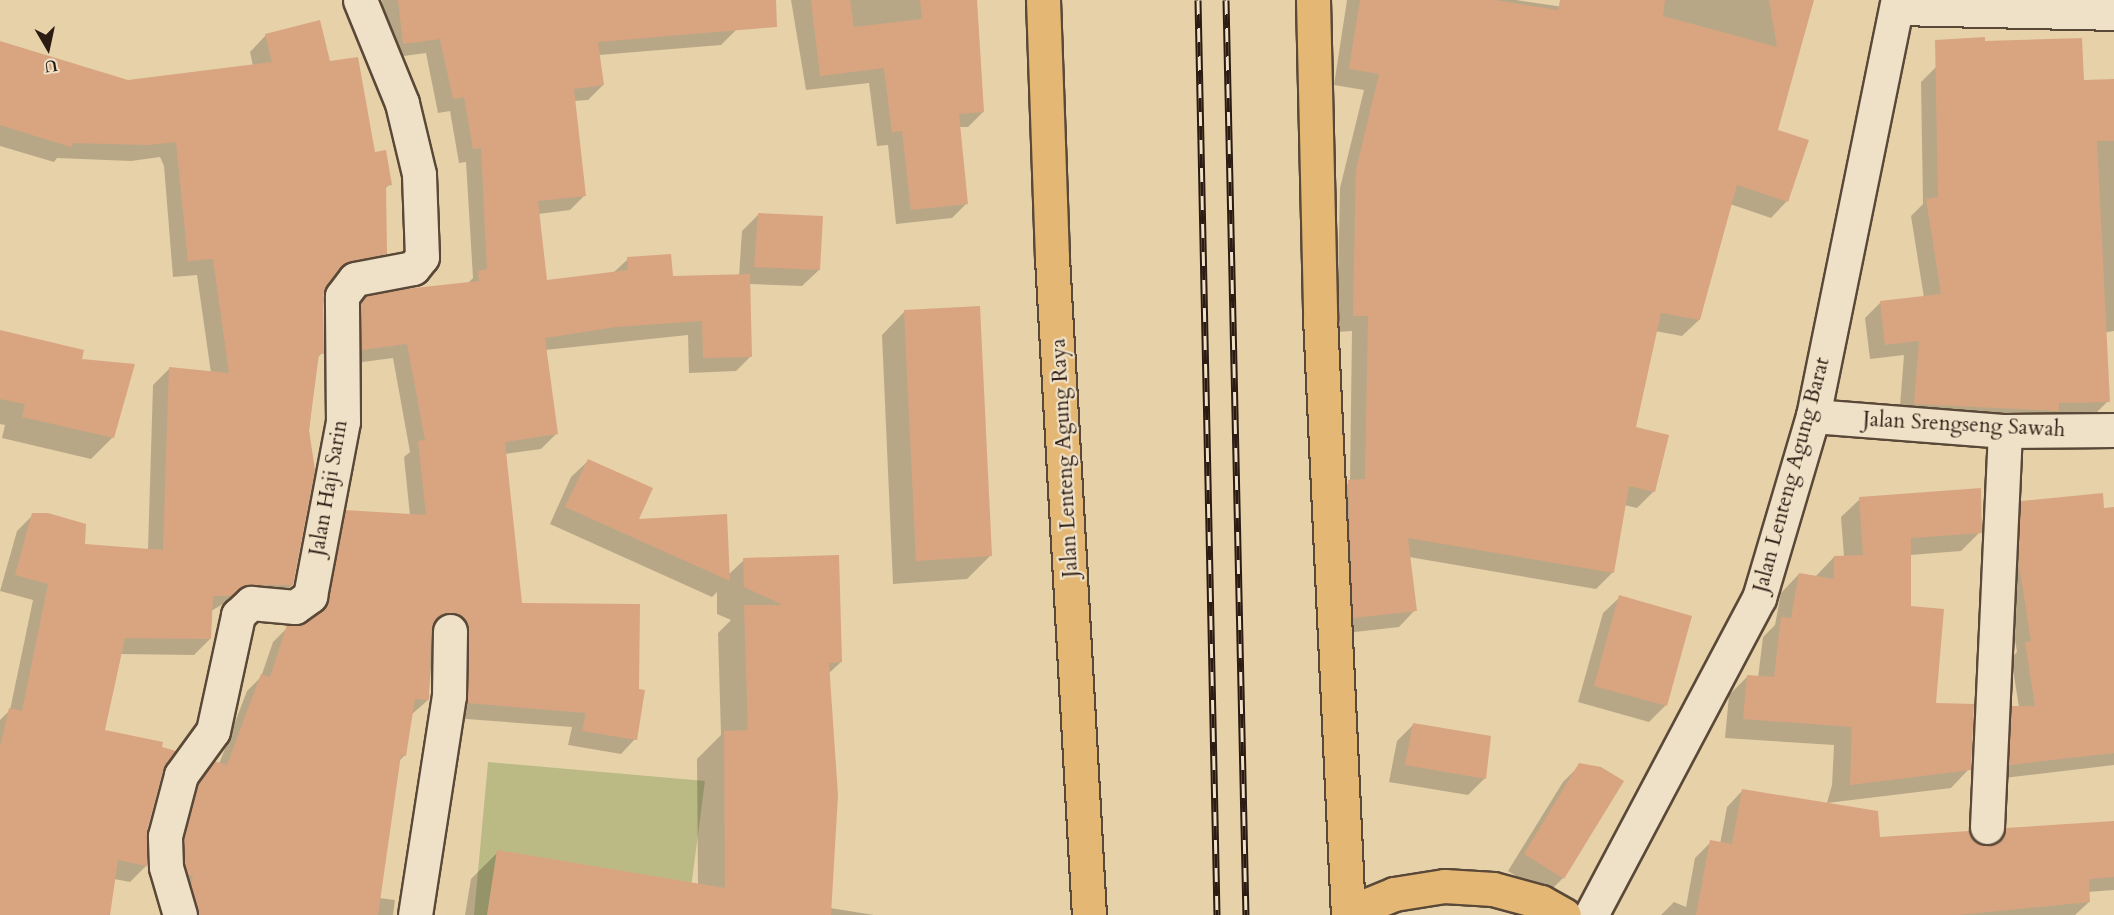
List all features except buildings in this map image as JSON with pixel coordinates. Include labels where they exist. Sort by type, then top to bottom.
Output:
[{"type":"main road","name":"Jalan Lenteng Agung Raya","points":[[1043,0],[1052,258],[1089,915]]},
{"type":"main road","points":[[1313,0],[1321,328],[1348,914],[1394,894],[1444,886],[1493,889],[1541,902],[1564,915]]},
{"type":"street","name":"Jalan Haji Sarin","points":[[180,915],[165,867],[165,836],[181,775],[213,731],[238,615],[251,603],[294,607],[310,596],[343,422],[342,296],[355,279],[412,268],[422,257],[419,174],[402,103],[360,0]]},
{"type":"street","points":[[1898,4],[2114,13]]},
{"type":"street","name":"Jalan Lenteng Agung Barat","points":[[1591,915],[1759,598],[1813,416],[1898,4]]},
{"type":"street","name":"Jalan Srengseng Sawah","points":[[1813,416],[2005,430],[2114,430]]},
{"type":"street","points":[[1987,827],[2005,430]]},
{"type":"street","points":[[415,915],[449,696],[450,631]]},
{"type":"shaded area","points":[[488,762],[705,781],[689,903],[761,915],[474,915]]},
{"type":"railway","points":[[1198,0],[1217,915]]},
{"type":"railway","points":[[1226,0],[1246,915]]}]
